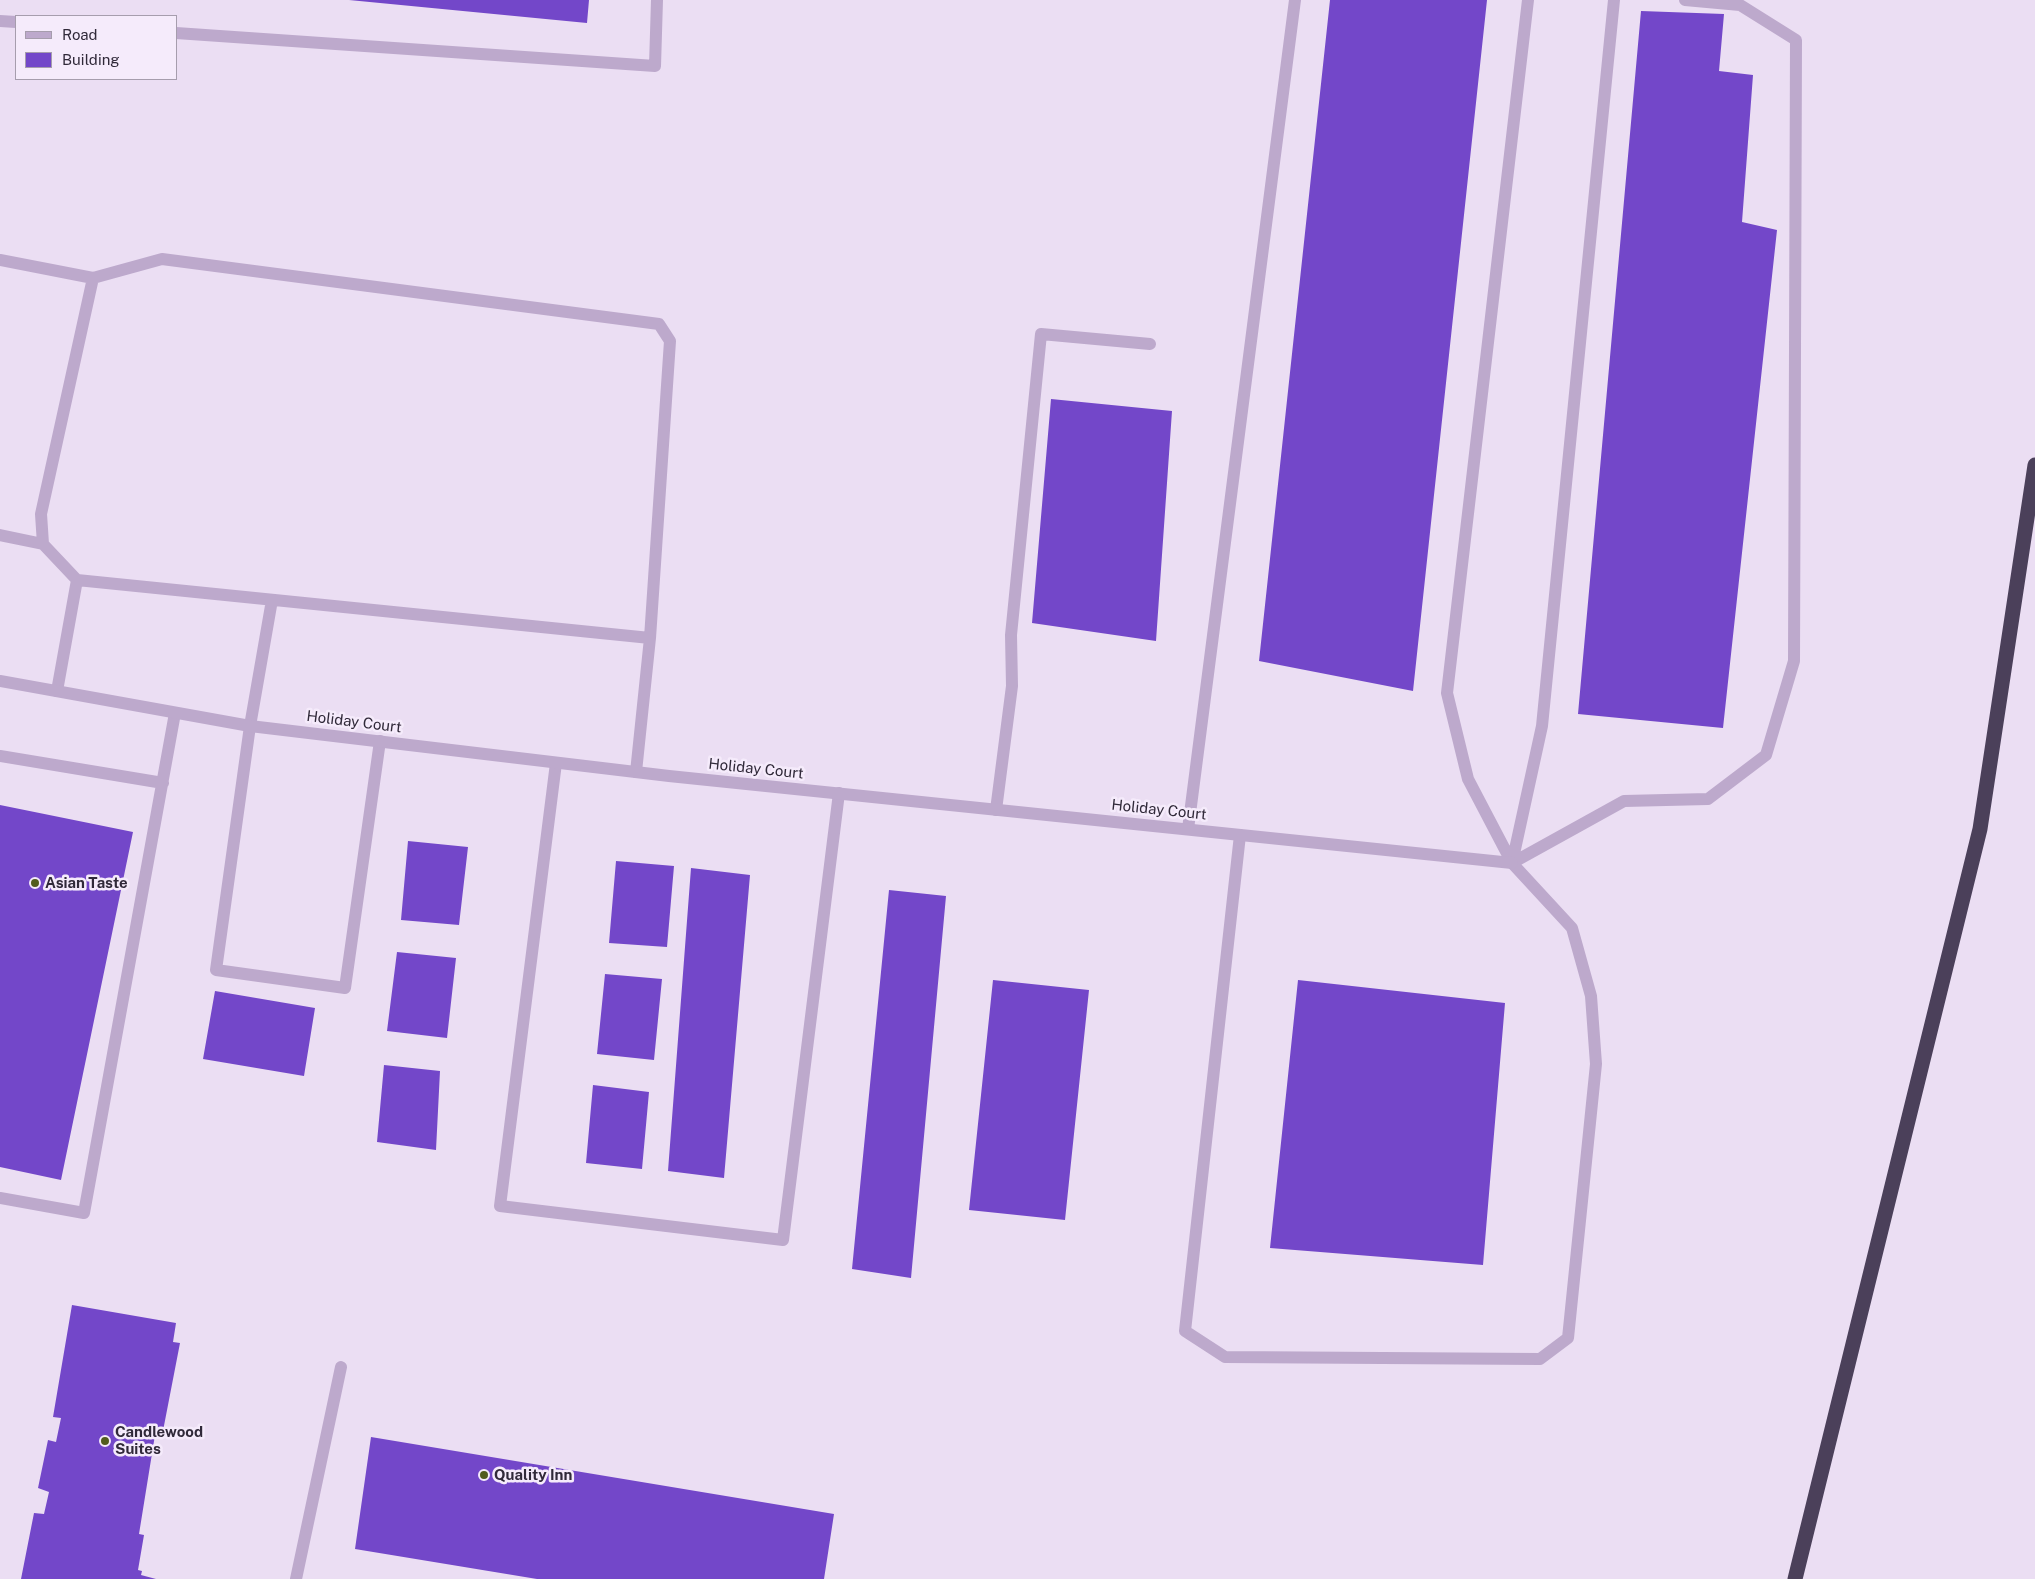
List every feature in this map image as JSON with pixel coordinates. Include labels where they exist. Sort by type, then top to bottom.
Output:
[{"type":"highway","points":[[1795,1579],[1980,828],[2035,465]]},
{"type":"street","points":[[178,33],[656,66],[657,0]]},
{"type":"street","points":[[1188,829],[1295,0]]},
{"type":"street","points":[[1240,835],[1185,1331],[1225,1357],[1540,1359],[1568,1338],[1596,1064],[1591,996],[1572,928],[1512,863],[1468,779],[1448,693],[1528,0]]},
{"type":"street","points":[[1512,863],[1542,726],[1614,0]]},
{"type":"street","points":[[1512,863],[1624,801],[1708,800],[1766,755],[1794,661],[1796,40],[1740,5],[1685,0]]},
{"type":"street","points":[[0,21],[15,22]]},
{"type":"street","points":[[0,260],[93,278],[162,259],[658,324],[670,341],[650,638],[636,772]]},
{"type":"street","points":[[43,544],[41,514],[93,278]]},
{"type":"street","points":[[996,810],[1012,686],[1011,635],[1041,334],[1150,344]]},
{"type":"street","points":[[0,535],[43,544],[77,580],[650,638]]},
{"type":"street","points":[[57,691],[77,580]]},
{"type":"street","points":[[272,600],[250,726],[216,970],[346,988],[380,741]]},
{"type":"street","name":"Holiday Court","points":[[0,681],[250,726],[556,763],[1512,863]]},
{"type":"street","points":[[0,1198],[84,1213],[175,713]]},
{"type":"street","points":[[0,756],[163,784]]},
{"type":"street","points":[[556,763],[500,1206],[783,1240],[839,793]]},
{"type":"street","points":[[296,1579],[341,1367]]},
{"type":"building","points":[[349,0],[589,0],[587,23]]},
{"type":"building","points":[[1330,0],[1487,0],[1413,691],[1259,661]]},
{"type":"building","points":[[1641,11],[1724,14],[1719,71],[1753,75],[1742,222],[1777,230],[1723,728],[1578,714]]},
{"type":"building","points":[[1051,399],[1172,411],[1156,641],[1032,623]]},
{"type":"building","points":[[0,805],[133,832],[61,1180],[0,1167]]},
{"type":"building","points":[[408,841],[468,847],[459,925],[401,920]]},
{"type":"building","points":[[616,861],[674,866],[667,947],[609,943]]},
{"type":"building","points":[[691,868],[750,875],[724,1178],[668,1171]]},
{"type":"building","points":[[889,890],[946,896],[911,1278],[852,1269]]},
{"type":"building","points":[[397,952],[456,958],[447,1038],[387,1031]]},
{"type":"building","points":[[605,974],[662,979],[654,1060],[597,1054]]},
{"type":"building","points":[[993,980],[1089,990],[1065,1220],[969,1210]]},
{"type":"building","points":[[1298,980],[1505,1003],[1483,1265],[1270,1248]]},
{"type":"building","points":[[215,991],[315,1008],[304,1076],[203,1059]]},
{"type":"building","points":[[384,1065],[440,1071],[436,1150],[377,1142]]},
{"type":"building","points":[[593,1085],[649,1092],[642,1169],[586,1163]]},
{"type":"building","name":"Candlewood Suites","points":[[72,1305],[176,1323],[173,1342],[180,1343],[162,1436],[155,1435],[139,1534],[144,1535],[138,1570],[142,1571],[141,1575],[156,1579],[21,1579],[34,1513],[44,1514],[49,1492],[38,1488],[48,1440],[56,1442],[61,1418],[53,1417]]},
{"type":"building","name":"Quality Inn","points":[[371,1437],[834,1514],[824,1579],[537,1579],[355,1549]]},
{"type":"place","name":"Asian Taste","points":[[35,883]]},
{"type":"place","name":"Candlewood Suites","points":[[105,1441]]},
{"type":"place","name":"Quality Inn","points":[[484,1475]]}]
